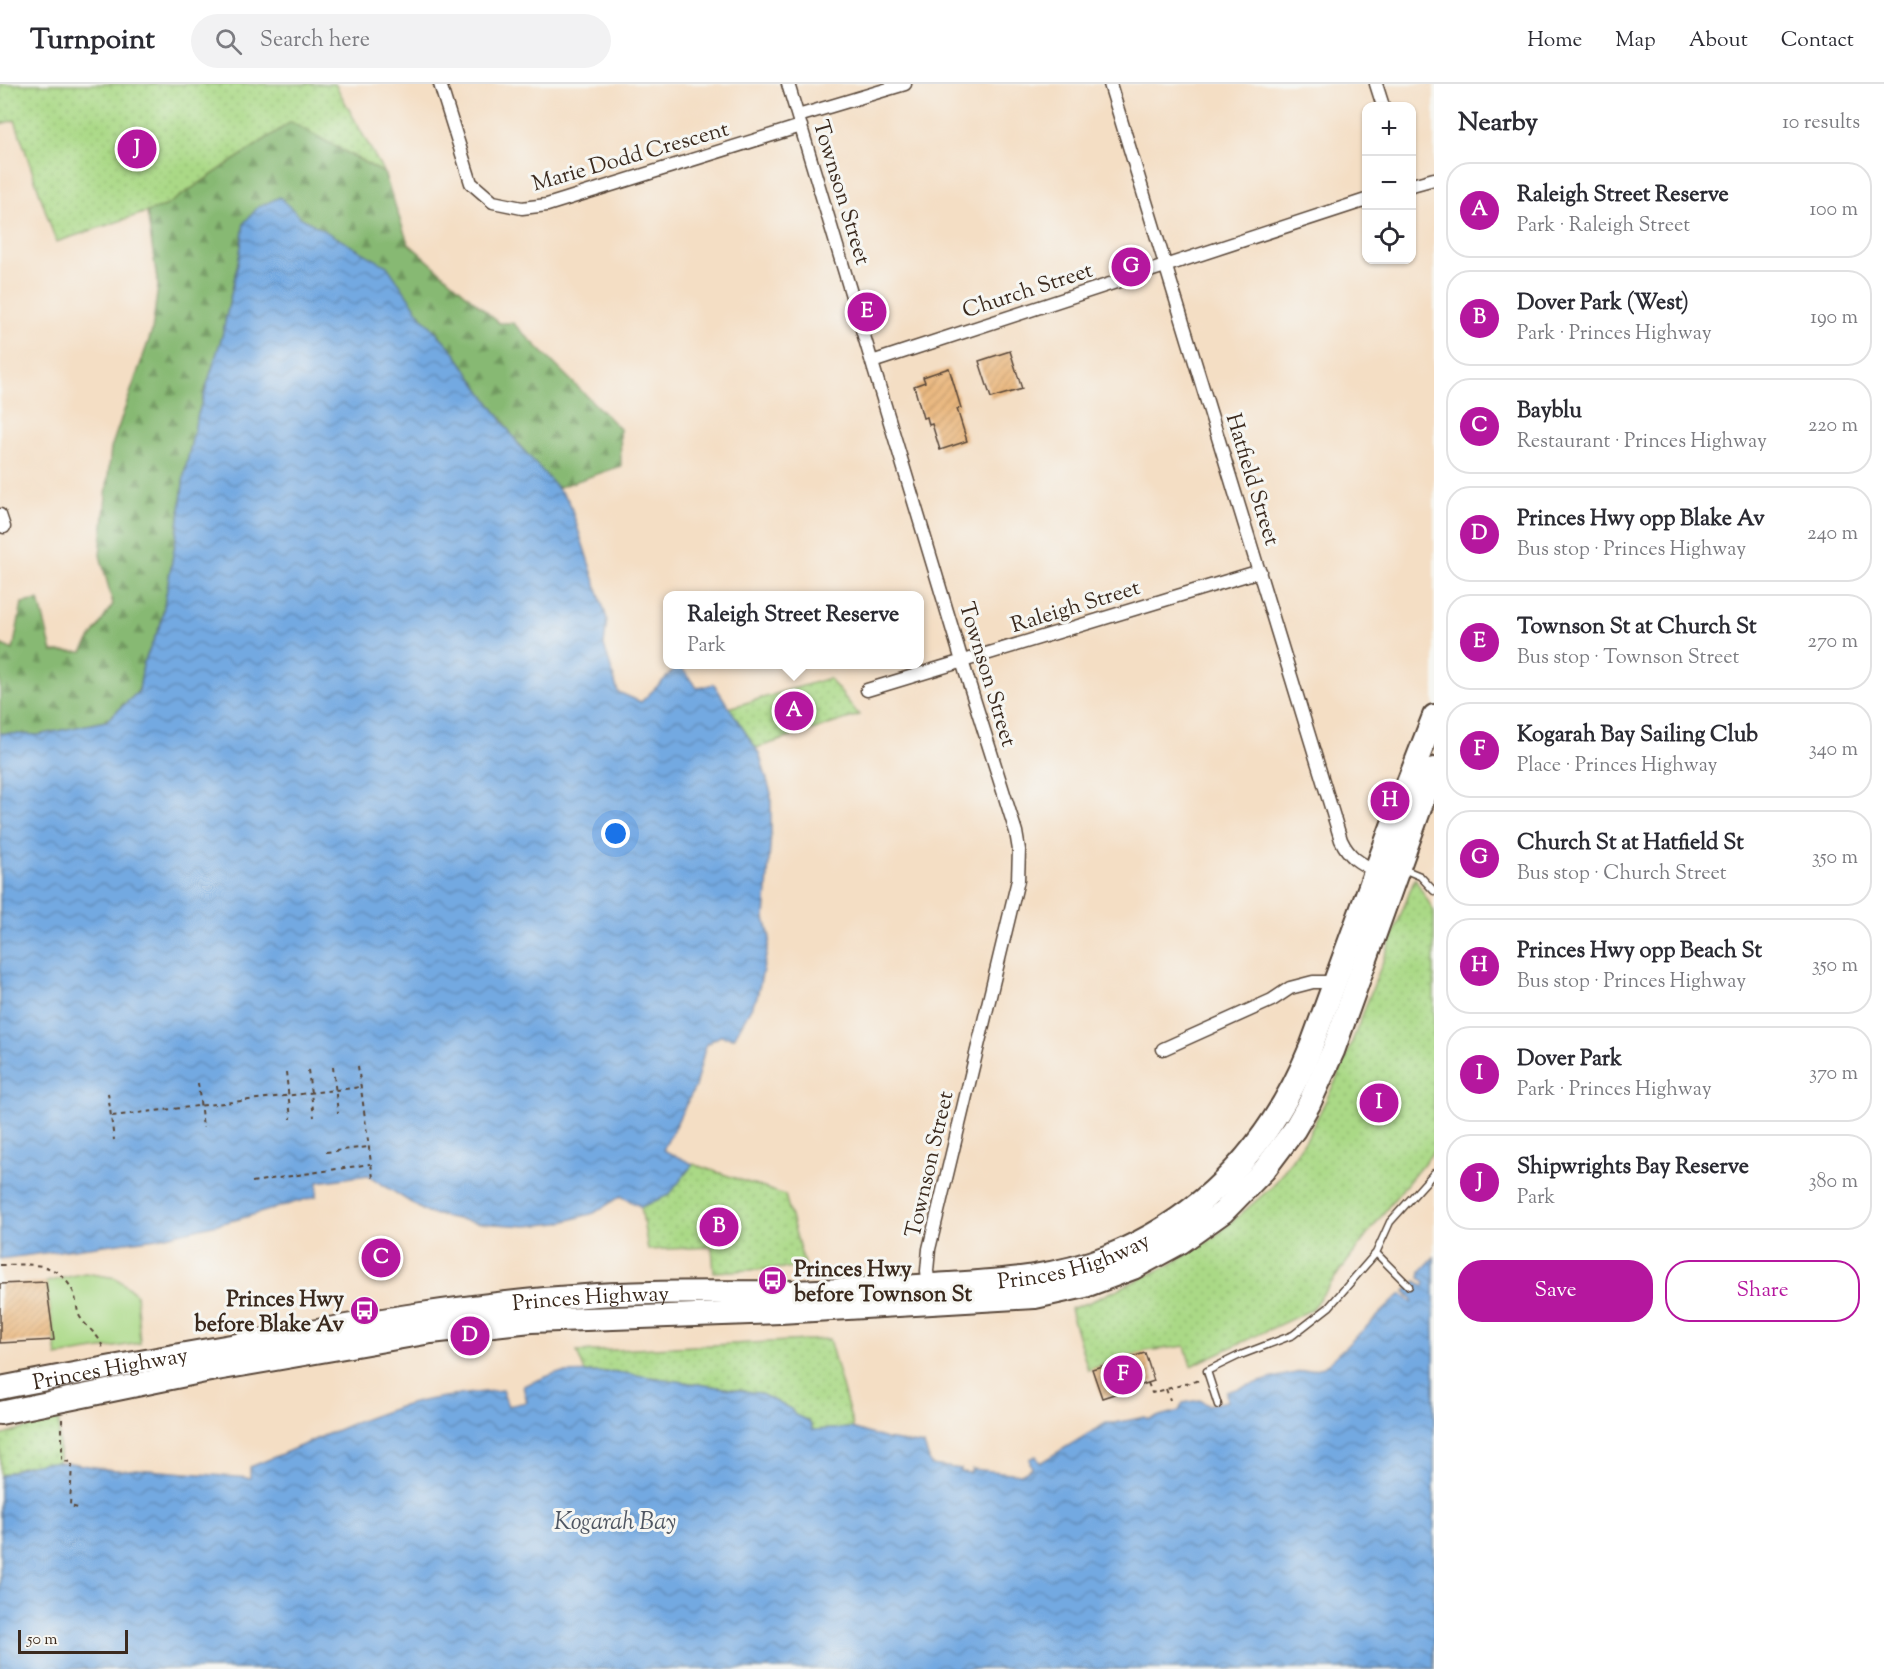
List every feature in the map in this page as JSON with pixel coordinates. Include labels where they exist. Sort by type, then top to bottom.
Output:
[{"type":"highway","name":"Princes Highway","points":[[0,1388],[368,1321],[514,1301],[596,1295],[784,1292],[929,1286],[1033,1277],[1114,1254],[1151,1236],[1204,1199],[1226,1180],[1252,1151],[1284,1105],[1301,1073],[1434,716]]},
{"type":"highway","name":"Princes Highway","points":[[0,1416],[24,1408],[206,1371],[442,1331],[531,1321],[790,1312],[1035,1297],[1109,1278],[1158,1256],[1210,1222],[1250,1186],[1294,1130],[1313,1096],[1333,1051],[1430,790],[1434,769]]},
{"type":"street","name":"Marie Dodd Crescent","points":[[440,84],[471,183],[493,202],[522,208],[547,205],[905,84]]},
{"type":"street","name":"Townson Street","points":[[788,84],[1016,832],[1020,866],[929,1249],[927,1272],[929,1286]]},
{"type":"street","name":"Hatfield Street","points":[[1110,84],[1341,840],[1355,860],[1377,871]]},
{"type":"street","points":[[1376,84],[1382,102]]},
{"type":"street","points":[[1416,184],[1434,179]]},
{"type":"street","name":"Church Street","points":[[872,362],[1362,201]]},
{"type":"street","name":"Raleigh Street","points":[[867,690],[1260,571]]},
{"type":"street","points":[[1163,1049],[1272,1000],[1290,988],[1313,982],[1335,982]]},
{"type":"lane","points":[[1400,868],[1420,876],[1434,891]]},
{"type":"lane","points":[[1218,1405],[1207,1371],[1238,1356],[1293,1335],[1329,1307],[1376,1252],[1390,1222],[1434,1173]]},
{"type":"lane","points":[[1376,1252],[1409,1286]]},
{"type":"path","points":[[358,1066],[373,1178]]},
{"type":"path","points":[[333,1067],[338,1113]]},
{"type":"path","points":[[308,1071],[314,1117]]},
{"type":"path","points":[[286,1072],[291,1119]]},
{"type":"path","points":[[198,1083],[203,1128]]},
{"type":"path","points":[[112,1116],[361,1087]]},
{"type":"path","points":[[108,1093],[114,1140]]},
{"type":"path","points":[[326,1152],[368,1147]]},
{"type":"path","points":[[252,1182],[370,1164]]},
{"type":"path","points":[[0,1265],[42,1264],[65,1278],[78,1303],[79,1316],[99,1337],[104,1354]]},
{"type":"path","points":[[1148,1383],[1152,1393],[1209,1377]]},
{"type":"path","points":[[1166,1389],[1170,1400]]},
{"type":"path","points":[[62,1416],[62,1461],[72,1462],[69,1506],[78,1508]]},
{"type":"green space","points":[[0,84],[335,84],[384,173],[291,122],[165,206],[56,242],[15,120],[0,124]]},
{"type":"green space","points":[[291,122],[384,173],[408,243],[499,323],[513,323],[620,429],[621,466],[557,488],[519,445],[452,349],[423,318],[314,225],[300,217],[244,223],[240,253],[222,336],[196,421],[184,476],[178,527],[161,623],[143,665],[139,691],[106,721],[38,735],[0,733],[0,644],[13,650],[22,603],[39,600],[52,652],[82,652],[113,604],[100,555],[111,448],[152,331],[158,286],[147,212],[165,206]]},
{"type":"green space","points":[[829,678],[859,715],[756,748],[729,708]]},
{"type":"green space","points":[[1415,878],[1434,912],[1434,1151],[1391,1203],[1311,1310],[1191,1366],[1185,1346],[1146,1351],[1088,1370],[1070,1309],[1168,1266],[1212,1239],[1273,1186],[1307,1138],[1342,1068]]},
{"type":"green space","points":[[693,1164],[785,1195],[805,1267],[714,1272],[712,1247],[648,1250],[641,1207],[669,1195]]},
{"type":"green space","points":[[85,1273],[116,1278],[136,1294],[140,1343],[57,1356],[46,1282]]},
{"type":"green space","points":[[829,1339],[852,1428],[813,1430],[809,1421],[759,1393],[616,1372],[585,1372],[577,1352]]},
{"type":"green space","points":[[59,1418],[59,1462],[21,1467],[0,1476],[0,1436]]},
{"type":"water","points":[[280,197],[300,217],[387,266],[423,318],[452,349],[519,445],[569,501],[607,619],[604,645],[618,692],[641,702],[675,669],[682,669],[697,688],[714,684],[759,753],[771,793],[771,832],[765,918],[770,938],[757,997],[734,1038],[720,1036],[706,1044],[695,1087],[663,1150],[693,1164],[669,1195],[641,1207],[621,1196],[594,1213],[559,1223],[527,1226],[477,1223],[427,1213],[368,1175],[318,1182],[317,1196],[239,1219],[157,1238],[0,1259],[0,733],[38,735],[106,721],[139,691],[143,665],[161,623],[178,527],[184,476],[196,421],[222,336],[240,253],[244,223],[258,207]]},
{"type":"water","name":"Kogarah Bay","points":[[1434,1257],[1434,1669],[0,1669],[0,1476],[29,1465],[60,1462],[117,1470],[136,1469],[250,1478],[250,1467],[346,1426],[406,1405],[442,1397],[502,1390],[508,1406],[527,1402],[523,1386],[556,1373],[616,1372],[759,1393],[809,1421],[813,1430],[852,1428],[886,1439],[924,1445],[931,1465],[961,1469],[961,1472],[970,1473],[972,1469],[1021,1474],[1032,1468],[1029,1459],[1036,1456],[1040,1463],[1106,1423],[1145,1417],[1149,1419],[1179,1411],[1183,1403],[1200,1400],[1208,1405],[1227,1401],[1226,1392],[1277,1377],[1324,1367],[1401,1294],[1412,1302],[1405,1291],[1416,1281],[1424,1286],[1425,1282],[1420,1278],[1421,1271]]},
{"type":"building","points":[[1010,351],[1022,389],[991,398],[979,361]]},
{"type":"building","points":[[949,368],[961,408],[957,409],[967,441],[940,450],[932,424],[929,425],[927,417],[923,418],[914,386],[925,382],[923,377]]},
{"type":"building","points":[[46,1282],[54,1340],[0,1343],[0,1284]]},
{"type":"building","points":[[1145,1353],[1154,1381],[1102,1398],[1092,1369]]},
{"type":"place","name":"Shipwrights Bay Reserve","points":[[137,149]]},
{"type":"place","name":"Church St at Hatfield St","points":[[1131,267]]},
{"type":"place","name":"Townson St at Church St","points":[[867,312]]},
{"type":"place","name":"Raleigh Street Reserve","points":[[794,711]]},
{"type":"place","name":"Princes Hwy opp Beach St","points":[[1390,801]]},
{"type":"place","name":"Dover Park","points":[[1379,1103]]},
{"type":"place","name":"Dover Park (West)","points":[[719,1227]]},
{"type":"place","name":"Bayblu","points":[[381,1258]]},
{"type":"place","name":"Princes Hwy before Townson St","points":[[773,1281]]},
{"type":"place","name":"Princes Hwy before Blake Av","points":[[365,1311]]},
{"type":"place","name":"Princes Hwy opp Blake Av","points":[[470,1336]]},
{"type":"place","name":"Kogarah Bay Sailing Club","points":[[1123,1375]]}]
